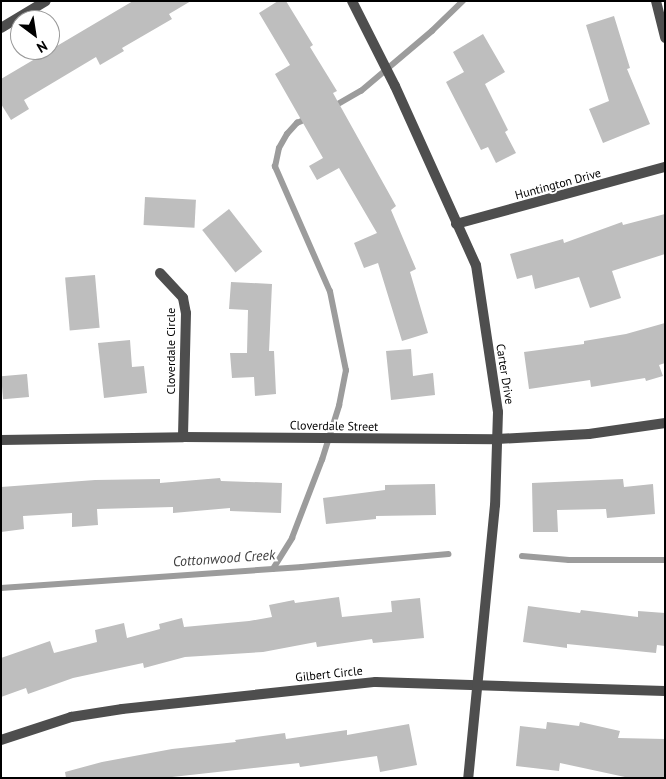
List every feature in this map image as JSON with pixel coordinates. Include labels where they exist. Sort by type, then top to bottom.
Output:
[{"type":"street","points":[[1,28],[46,1]]},
{"type":"street","name":"Carter Drive","points":[[352,1],[395,86],[476,265],[498,412],[493,528],[468,778]]},
{"type":"street","points":[[656,1],[665,38]]},
{"type":"street","name":"Huntington Drive","points":[[456,224],[665,167]]},
{"type":"street","name":"Cloverdale Circle","points":[[160,274],[183,298],[186,313],[183,437]]},
{"type":"street","name":"Cloverdale Street","points":[[1,440],[183,437],[497,439],[589,434],[665,423]]},
{"type":"street","name":"Gilbert Circle","points":[[1,740],[71,717],[122,709],[376,682],[665,691]]},
{"type":"building","points":[[133,1],[191,1],[169,14],[172,19],[122,48],[124,51],[100,65],[96,57],[24,100],[29,109],[11,120],[1,104],[1,79],[33,60],[60,60],[60,44]]},
{"type":"building","points":[[278,1],[286,1],[313,45],[310,47],[337,91],[333,93],[396,206],[391,210],[416,269],[410,272],[428,333],[402,341],[378,263],[364,268],[354,243],[377,233],[339,168],[317,180],[309,166],[323,158],[275,74],[290,65],[259,13]]},
{"type":"building","points":[[614,16],[630,68],[627,69],[650,124],[603,143],[589,109],[609,101],[586,25]]},
{"type":"building","points":[[483,34],[505,72],[485,84],[508,130],[505,132],[516,153],[496,163],[488,147],[481,150],[446,82],[464,72],[453,52]]},
{"type":"building","points":[[145,197],[196,200],[194,228],[144,225]]},
{"type":"building","points":[[229,209],[262,252],[235,272],[202,230]]},
{"type":"building","points":[[665,214],[665,254],[612,271],[621,298],[590,308],[579,277],[535,289],[532,275],[517,279],[510,254],[563,239],[564,243],[622,222],[623,225]]},
{"type":"building","points":[[95,275],[100,328],[70,330],[65,278]]},
{"type":"building","points":[[231,282],[272,284],[269,351],[274,351],[276,394],[255,396],[254,377],[232,378],[230,353],[247,353],[248,310],[229,309]]},
{"type":"building","points":[[665,323],[665,363],[659,365],[663,376],[646,381],[645,378],[591,387],[590,380],[529,389],[524,352],[584,344],[584,341],[626,334]]},
{"type":"building","points":[[130,340],[132,367],[144,366],[147,393],[104,398],[98,343]]},
{"type":"building","points":[[411,349],[413,376],[433,373],[435,395],[391,400],[386,351]]},
{"type":"building","points":[[27,374],[29,397],[3,399],[1,376]]},
{"type":"building","points":[[220,478],[221,481],[282,483],[281,513],[230,511],[230,508],[173,513],[173,507],[97,509],[98,525],[72,527],[72,513],[23,516],[24,529],[1,532],[1,487],[95,480],[160,479],[160,483]]},
{"type":"building","points":[[623,479],[624,487],[653,484],[655,514],[607,518],[606,509],[557,510],[558,532],[533,532],[532,483]]},
{"type":"building","points":[[435,484],[436,515],[376,516],[376,519],[326,524],[323,498],[385,490],[385,485]]},
{"type":"building","points":[[339,597],[342,617],[392,612],[391,601],[420,598],[424,638],[373,643],[372,639],[317,647],[316,642],[263,652],[185,657],[144,668],[143,663],[73,678],[28,694],[26,688],[1,697],[1,658],[50,641],[54,653],[97,642],[95,630],[124,623],[127,638],[160,629],[159,624],[182,618],[184,627],[249,621],[272,617],[269,605],[294,600],[295,603]]},
{"type":"building","points":[[528,606],[580,613],[581,610],[638,617],[638,611],[665,613],[665,646],[657,645],[656,653],[567,644],[567,648],[523,642]]},
{"type":"building","points":[[547,722],[579,726],[580,722],[620,731],[618,738],[665,739],[665,777],[625,777],[560,763],[559,771],[516,766],[520,726],[546,729]]},
{"type":"building","points":[[409,724],[417,765],[380,772],[377,756],[300,767],[299,763],[163,778],[66,778],[65,772],[102,762],[172,749],[236,742],[235,740],[285,733],[286,739],[347,730],[347,735]]},
{"type":"waterway","points":[[333,107],[361,91],[432,31],[463,1]]},
{"type":"waterway","points":[[273,569],[292,538],[322,460],[339,406],[346,371],[330,292],[275,167],[279,148],[287,134],[297,123],[309,118]]},
{"type":"waterway","name":"Cottonwood Creek","points":[[1,588],[302,567],[448,554]]},
{"type":"waterway","name":"Cottonwood Creek","points":[[522,556],[569,560],[665,560]]}]
